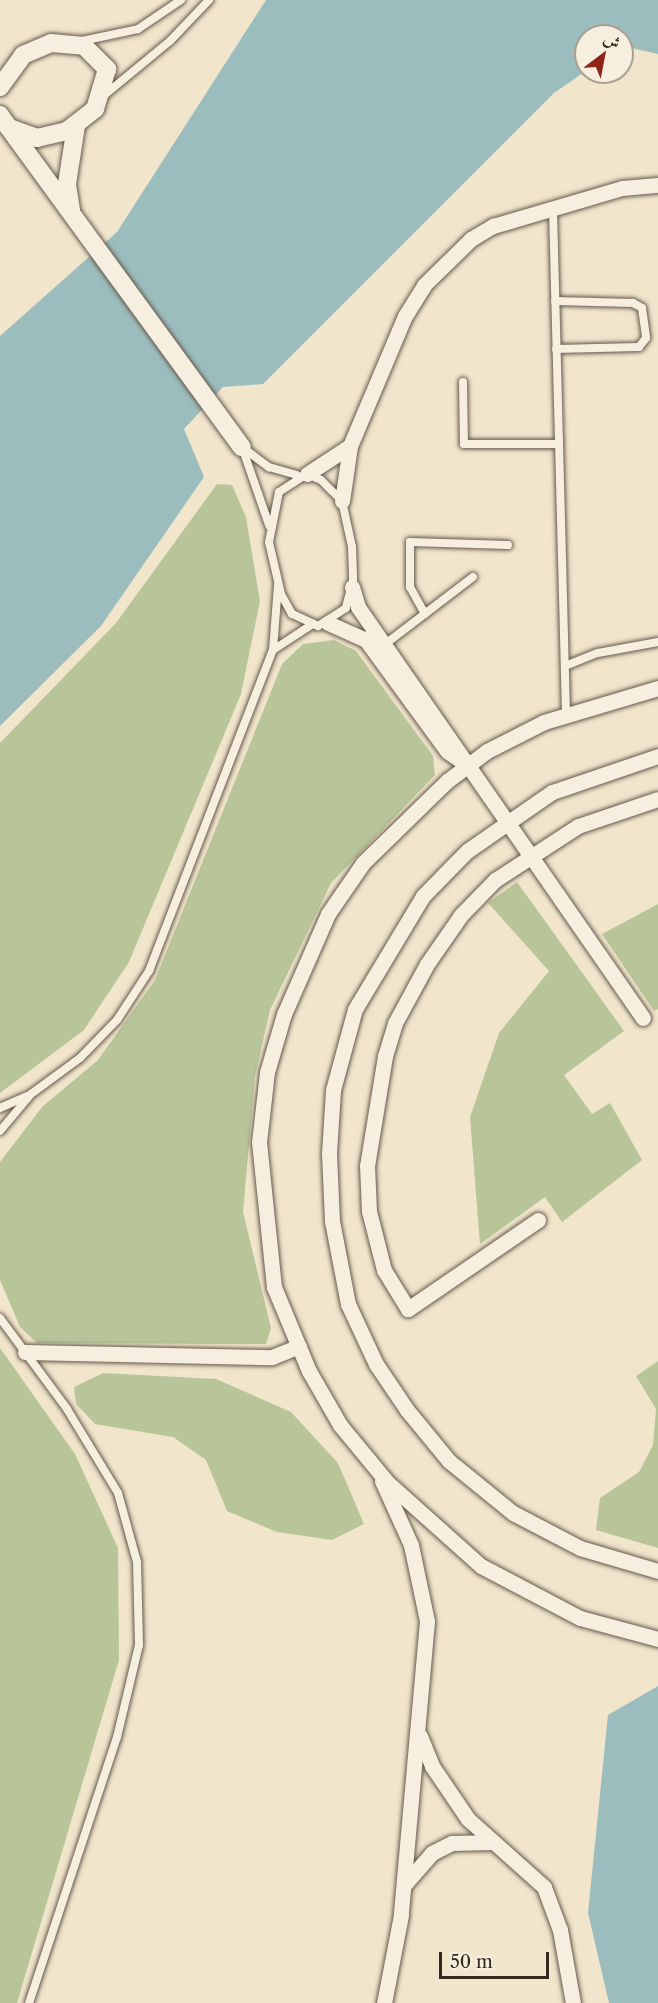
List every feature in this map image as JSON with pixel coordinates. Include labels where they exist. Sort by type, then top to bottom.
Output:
[{"type":"street","points":[[1,81],[36,48],[70,43],[84,46],[104,62],[102,97],[76,126],[37,138],[4,121]]},
{"type":"street","points":[[4,121],[242,447]]},
{"type":"street","points":[[71,212],[68,184],[76,126]]},
{"type":"street","points":[[342,501],[350,446],[405,316],[424,285],[471,239],[493,226],[622,188],[658,185]]},
{"type":"street","points":[[304,475],[350,446]]},
{"type":"street","points":[[352,586],[358,608],[643,1018]]},
{"type":"street","points":[[320,624],[366,640],[447,751],[467,765]]},
{"type":"street","points":[[658,688],[566,714],[467,765],[363,863],[328,914],[284,1014],[270,1062],[260,1142],[263,1218],[274,1287],[299,1347],[340,1425],[375,1468],[430,1524],[491,1572],[580,1618],[658,1639]]},
{"type":"street","points":[[658,756],[552,792],[506,820],[423,896],[355,1009],[333,1090],[329,1153],[332,1221],[348,1304],[376,1364],[449,1461],[513,1513],[580,1548],[658,1571]]},
{"type":"street","points":[[538,1220],[408,1309],[384,1270],[369,1211],[367,1166],[395,1023],[461,915],[528,853],[578,826],[658,799]]},
{"type":"street","points":[[25,1352],[272,1357],[299,1347]]},
{"type":"street","points":[[375,1468],[422,1582],[426,1662],[404,1885],[384,2003]]},
{"type":"street","points":[[419,1733],[449,1794],[493,1842],[544,1887],[560,1930],[573,2003]]},
{"type":"street","points":[[404,1885],[432,1854],[452,1843],[493,1842]]},
{"type":"lane","points":[[70,43],[138,29],[181,0]]},
{"type":"lane","points":[[102,97],[170,41],[209,0]]},
{"type":"lane","points":[[553,210],[566,714]]},
{"type":"lane","points":[[555,301],[633,303],[642,308],[646,338],[639,347],[556,350]]},
{"type":"lane","points":[[463,382],[464,444],[559,444]]},
{"type":"lane","points":[[242,447],[269,467],[321,480],[342,501],[350,531],[352,586],[346,608],[273,650]]},
{"type":"lane","points":[[0,1108],[31,1094],[80,1058],[117,1020],[149,971],[273,650],[278,585],[270,528],[242,447]]},
{"type":"lane","points":[[270,528],[279,492],[304,475]]},
{"type":"lane","points":[[425,614],[410,587],[410,542],[508,545]]},
{"type":"lane","points":[[384,645],[473,577]]},
{"type":"lane","points":[[278,585],[292,614],[320,624]]},
{"type":"lane","points":[[564,666],[598,652],[658,642]]},
{"type":"lane","points":[[0,1131],[31,1094]]},
{"type":"lane","points":[[0,1318],[118,1493],[137,1562],[139,1645],[103,1782],[29,2003]]},
{"type":"green space","points":[[217,484],[232,485],[246,517],[260,601],[241,694],[129,962],[84,1030],[0,1093],[0,743],[116,623]]},
{"type":"green space","points":[[334,640],[356,651],[433,756],[435,775],[331,883],[270,1010],[255,1076],[243,1212],[271,1328],[266,1344],[37,1343],[20,1327],[0,1280],[0,1162],[42,1107],[98,1060],[155,980],[282,664],[303,644]]},
{"type":"green space","points":[[517,882],[624,1031],[564,1075],[592,1114],[610,1103],[642,1160],[562,1222],[545,1197],[480,1244],[470,1117],[499,1033],[549,971],[488,903]]},
{"type":"green space","points":[[658,904],[658,1009],[654,1011],[602,934]]},
{"type":"green space","points":[[0,1348],[75,1454],[118,1548],[119,1660],[17,2003],[0,2003]]},
{"type":"green space","points":[[658,1361],[658,1548],[596,1530],[600,1498],[639,1472],[653,1445],[656,1409],[636,1376]]},
{"type":"green space","points":[[103,1373],[216,1379],[291,1412],[338,1463],[364,1524],[332,1540],[277,1532],[227,1511],[206,1460],[173,1437],[95,1424],[76,1404],[74,1387]]},
{"type":"water","points":[[266,0],[658,0],[658,54],[634,49],[634,24],[574,24],[574,79],[554,93],[263,384],[223,387],[184,429],[204,477],[101,626],[0,726],[0,336],[117,232]]},
{"type":"water","points":[[658,1686],[658,2003],[609,2003],[588,1913],[608,1715]]}]
